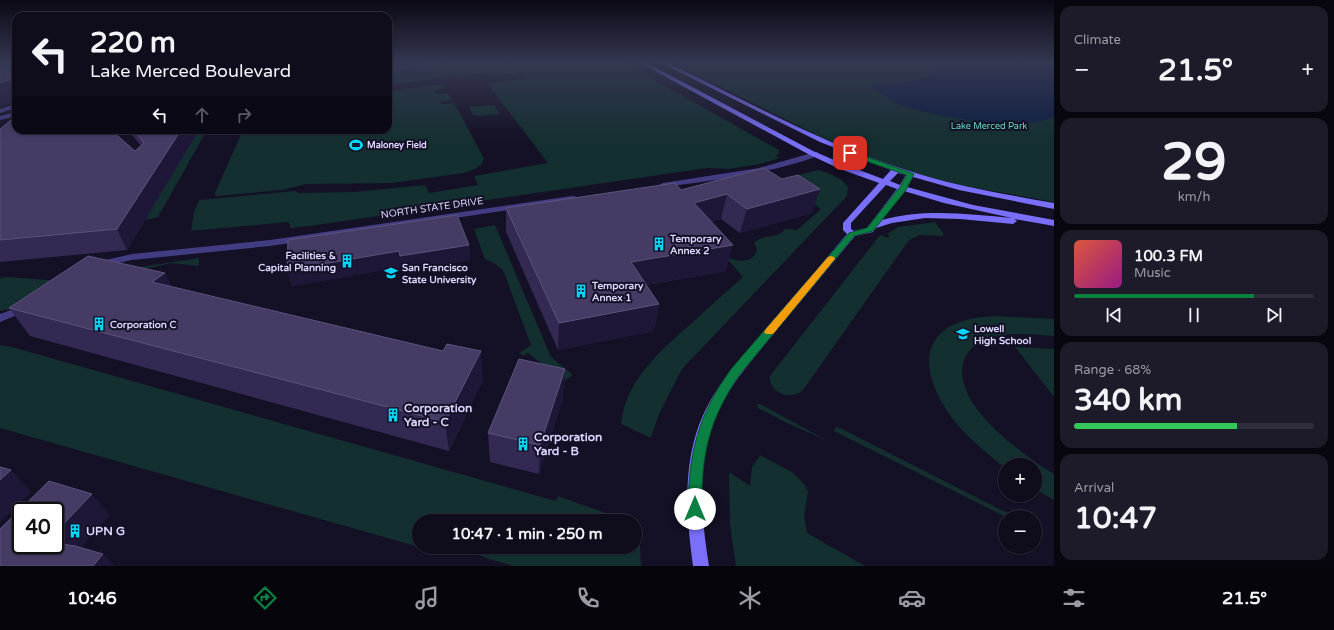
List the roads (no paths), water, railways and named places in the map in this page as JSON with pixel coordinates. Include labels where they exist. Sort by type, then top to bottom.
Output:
[{"type":"main road","points":[[693,89],[815,154],[850,170],[903,188],[980,209],[1054,224]]},
{"type":"main road","points":[[718,89],[829,144],[896,170],[974,191],[1054,206]]},
{"type":"main road","points":[[852,234],[847,230],[847,224],[896,170]]},
{"type":"main road","points":[[701,566],[698,542],[695,478],[701,440],[709,416],[723,389],[736,371],[852,234],[867,231],[873,226],[903,188],[911,174]]},
{"type":"main road","points":[[873,226],[899,218],[927,215],[1054,224]]},
{"type":"street","points":[[0,110],[12,107]]},
{"type":"street","points":[[0,118],[12,115]]},
{"type":"street","points":[[651,187],[759,171],[797,161],[815,154]]},
{"type":"street","name":"NORTH STATE DRIVE","points":[[94,266],[132,258],[276,242],[580,197]]},
{"type":"street","points":[[0,318],[8,316],[37,302]]},
{"type":"water","points":[[875,89],[1054,89],[1054,117],[1038,122],[1019,123],[975,121],[912,109],[896,104]]},
{"type":"place","name":"Maloney Field","points":[[356,145]]},
{"type":"place","name":"Temporary Annex 2","points":[[659,244]]},
{"type":"place","name":"Facilities & Capital Planning","points":[[347,261]]},
{"type":"place","name":"San Francisco State University","points":[[391,273]]},
{"type":"place","name":"Temporary Annex 1","points":[[581,291]]},
{"type":"place","name":"Corporation C","points":[[99,324]]},
{"type":"place","name":"Lowell High School","points":[[963,334]]},
{"type":"place","name":"Corporation Yard - C","points":[[393,415]]},
{"type":"place","name":"Corporation Yard - B","points":[[523,444]]},
{"type":"place","name":"UPN G","points":[[75,531]]},
{"type":"park label","name":"Lake Merced Park","points":[[989,126]]}]
